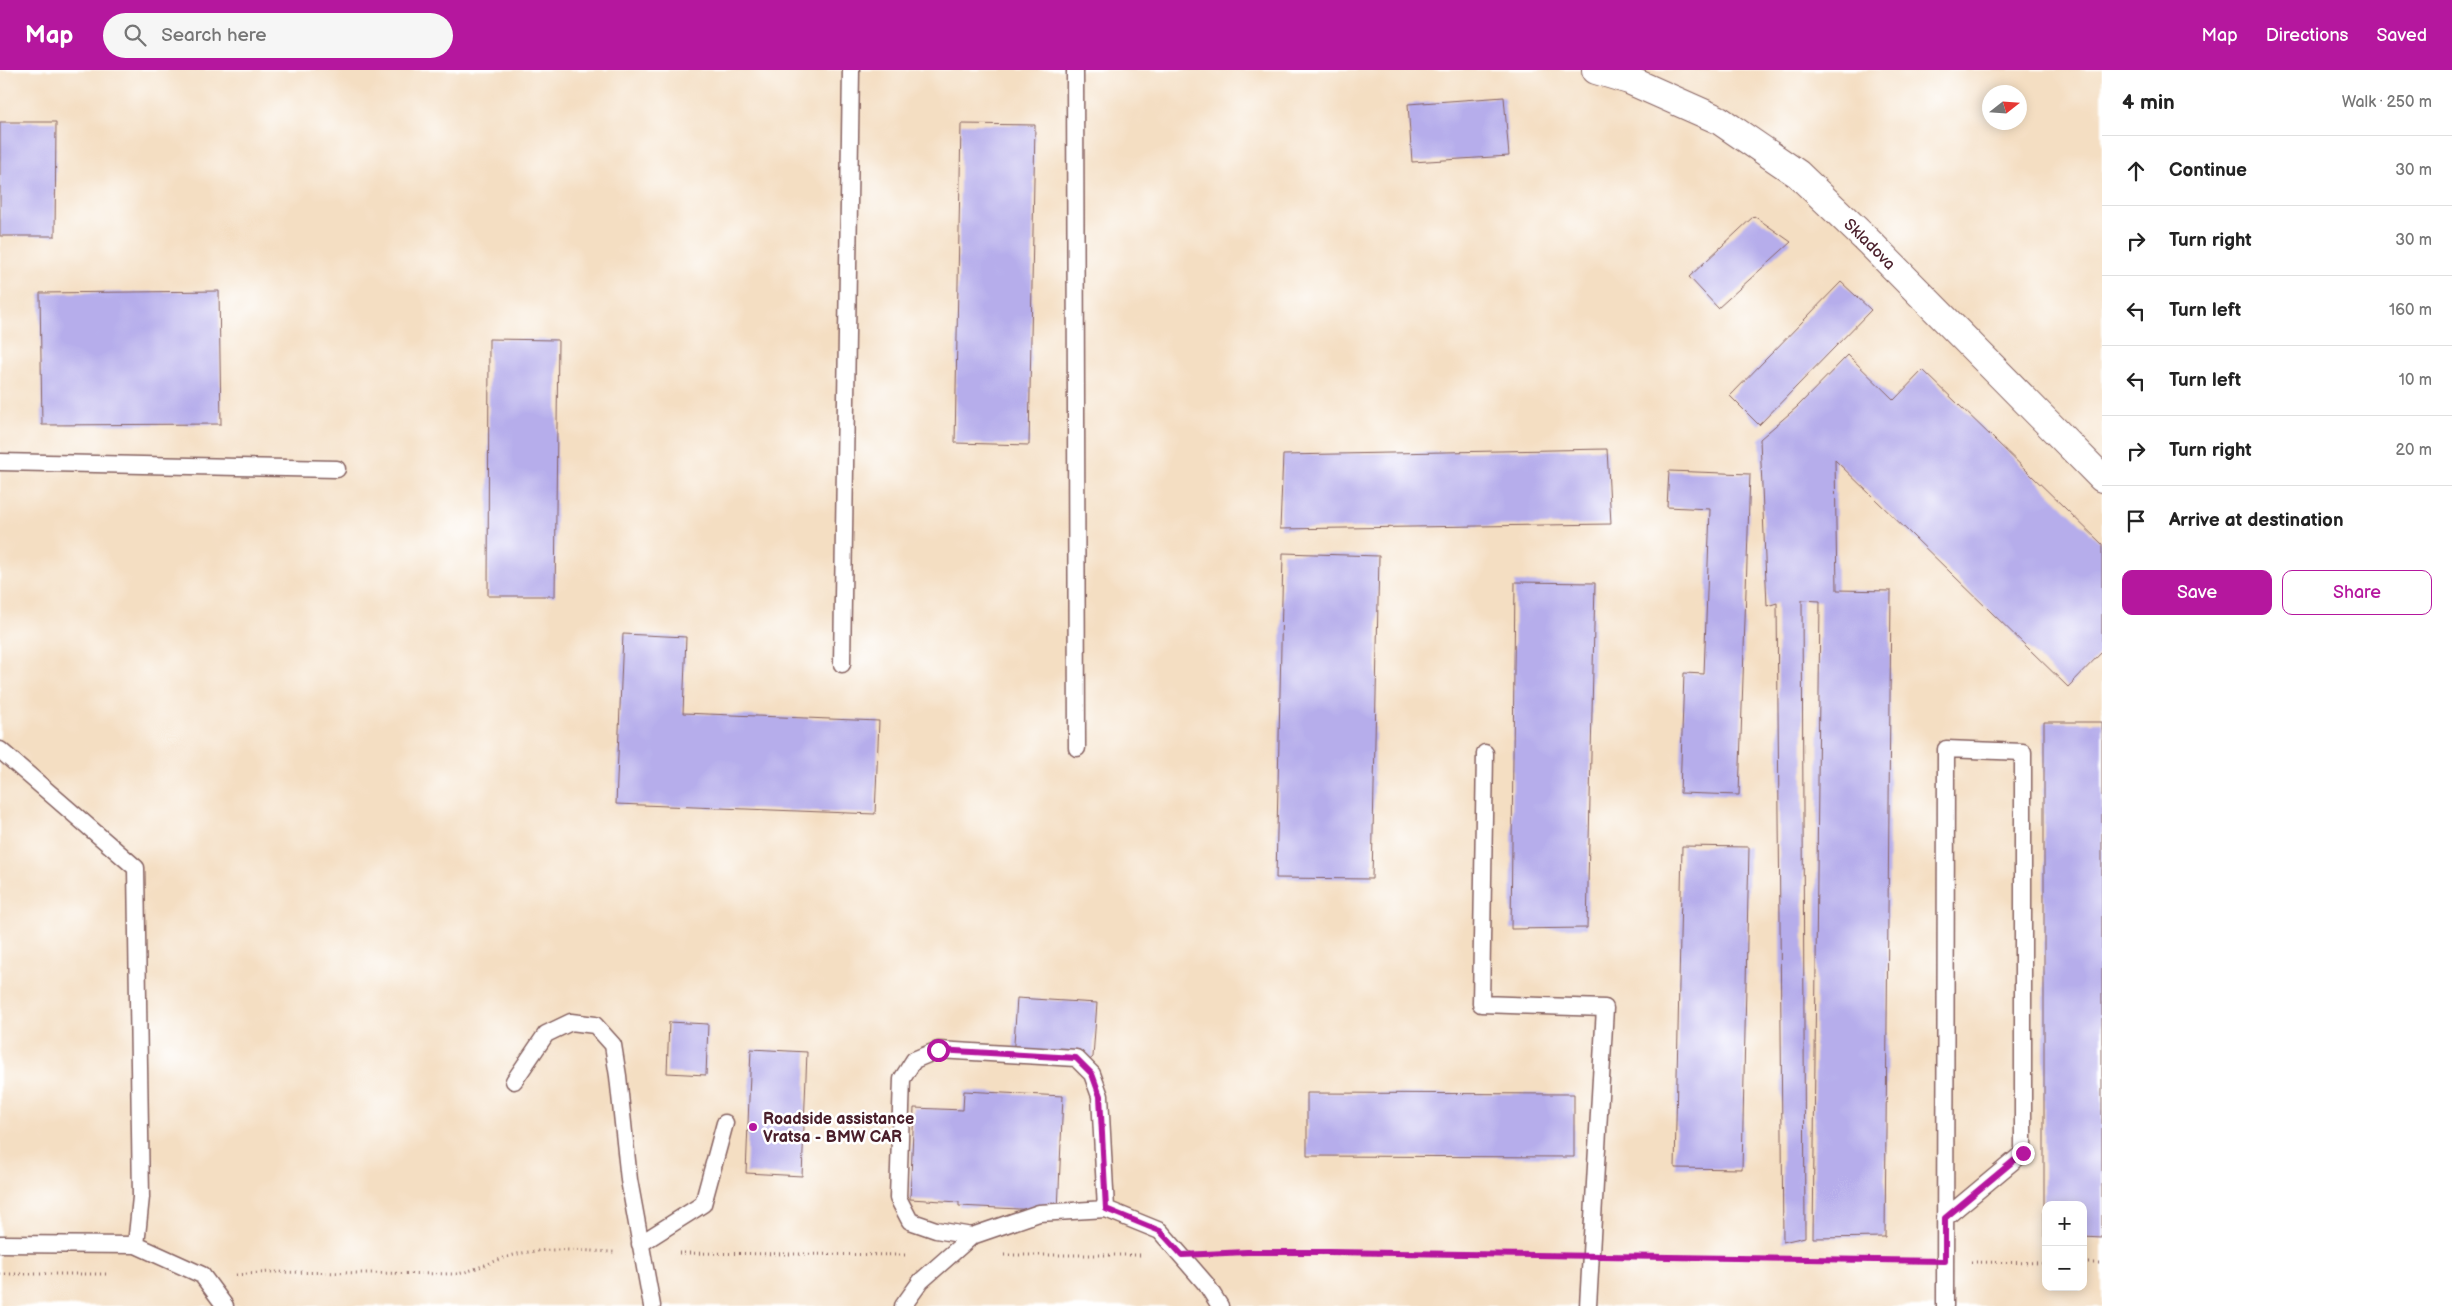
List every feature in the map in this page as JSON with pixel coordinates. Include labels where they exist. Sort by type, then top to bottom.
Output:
[{"type":"street","name":"Skladova","points":[[1596,70],[1629,80],[1719,120],[1798,174],[1870,243],[2102,478]]},
{"type":"lane","points":[[842,664],[851,70]]},
{"type":"lane","points":[[1075,70],[1077,748]]},
{"type":"lane","points":[[0,462],[338,469]]},
{"type":"lane","points":[[0,750],[136,868],[141,1196],[136,1245]]},
{"type":"lane","points":[[1945,1218],[2023,1153],[2023,752],[1946,750],[1945,1218],[1945,1306]]},
{"type":"lane","points":[[1485,753],[1482,1004],[1605,1008],[1588,1306]]},
{"type":"lane","points":[[514,1081],[546,1034],[571,1022],[595,1025],[613,1045],[629,1180],[652,1306]]},
{"type":"lane","points":[[972,1236],[936,1230],[910,1221],[898,1198],[902,1079],[914,1060],[938,1050],[1076,1058],[1092,1074],[1100,1096],[1106,1209]]},
{"type":"lane","points":[[641,1248],[702,1204],[725,1123]]},
{"type":"lane","points":[[903,1306],[921,1281],[972,1236],[1039,1213],[1106,1209],[1160,1231],[1206,1284],[1220,1306]]},
{"type":"lane","points":[[0,1244],[136,1245],[202,1275],[224,1306]]},
{"type":"path","points":[[202,1275],[270,1272],[458,1274],[480,1268],[507,1256],[528,1252],[641,1248],[950,1255],[1182,1255],[1247,1252],[1590,1255],[2042,1263]]},
{"type":"path","points":[[2087,1263],[2102,1263]]},
{"type":"path","points":[[0,1274],[115,1274]]},
{"type":"building","points":[[1504,97],[1509,156],[1412,162],[1408,104]]},
{"type":"building","points":[[0,122],[56,122],[55,236],[0,236]]},
{"type":"building","points":[[961,124],[1035,125],[1029,445],[955,443]]},
{"type":"building","points":[[1754,216],[1791,242],[1718,308],[1689,277]]},
{"type":"building","points":[[1841,282],[1871,310],[1759,425],[1730,396]]},
{"type":"building","points":[[219,291],[221,424],[42,425],[40,293]]},
{"type":"building","points":[[489,339],[558,340],[555,596],[488,596]]},
{"type":"building","points":[[1848,355],[1894,400],[1923,370],[2102,544],[2102,652],[2068,687],[1835,460],[1837,590],[1891,591],[1885,1237],[1813,1238],[1820,601],[1802,600],[1805,1237],[1783,1242],[1777,603],[1767,606],[1760,439],[1797,407]]},
{"type":"building","points":[[1607,449],[1611,524],[1280,529],[1283,455]]},
{"type":"building","points":[[1669,471],[1750,474],[1739,795],[1680,793],[1684,673],[1704,674],[1710,509],[1667,507]]},
{"type":"building","points":[[1283,553],[1379,556],[1372,879],[1276,878]]},
{"type":"building","points":[[1515,582],[1595,583],[1587,928],[1511,929]]},
{"type":"building","points":[[623,634],[686,637],[683,713],[879,721],[875,814],[616,804]]},
{"type":"building","points":[[2044,722],[2102,722],[2102,1238],[2087,1237],[2087,1201],[2044,1201]]},
{"type":"building","points":[[1682,846],[1749,847],[1742,1169],[1675,1168]]},
{"type":"building","points":[[1017,998],[1097,1003],[1093,1057],[1083,1066],[1013,1059]]},
{"type":"building","points":[[669,1022],[708,1024],[706,1075],[667,1073]]},
{"type":"building","points":[[751,1049],[807,1052],[802,1176],[746,1173]]},
{"type":"building","points":[[964,1091],[1063,1096],[1058,1211],[959,1206],[959,1202],[910,1199],[914,1108],[963,1110]]},
{"type":"building","points":[[1307,1093],[1574,1094],[1574,1157],[1307,1156]]},
{"type":"place","name":"Roadside assistance Vratsa - BMW CAR","points":[[753,1127]]},
{"type":"route","points":[[938,1050],[1076,1058],[1092,1074],[1100,1096],[1106,1209],[1160,1231],[1182,1255],[1247,1252],[1329,1252],[1945,1261],[1945,1218],[2023,1153]]}]
